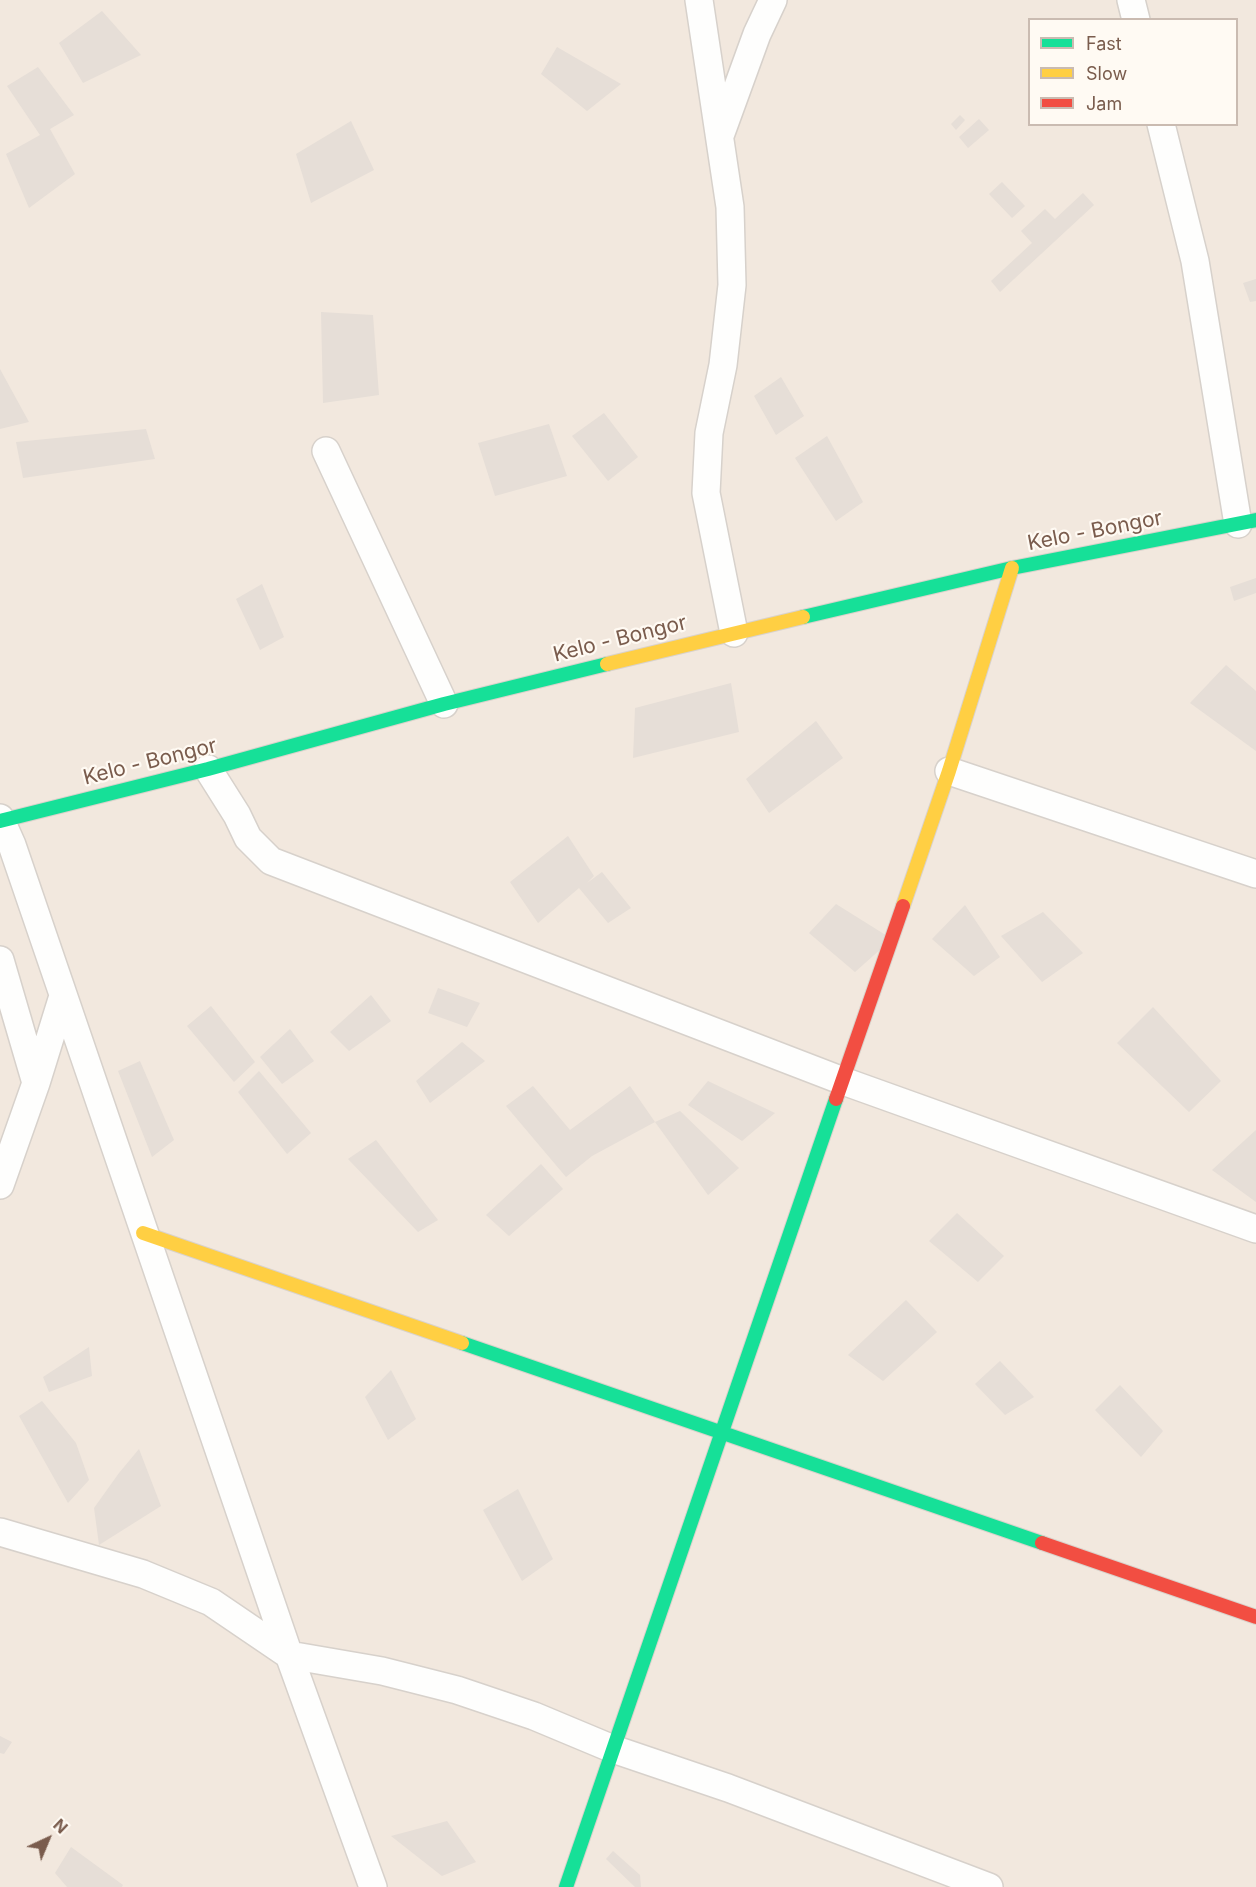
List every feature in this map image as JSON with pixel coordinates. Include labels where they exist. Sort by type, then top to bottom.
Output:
[{"type":"main road","name":"Kelo - Bongor","points":[[0,820],[208,769],[444,704],[734,633],[1012,568],[1247,522]]},
{"type":"main road","points":[[566,1887],[949,771],[1012,568]]},
{"type":"main road","points":[[143,1233],[1256,1617]]},
{"type":"street","points":[[699,0],[730,207],[732,285],[723,365],[709,433],[706,493],[734,633]]},
{"type":"street","points":[[720,136],[757,34],[773,0]]},
{"type":"street","points":[[1131,0],[1136,18]]},
{"type":"street","points":[[1161,126],[1195,261],[1247,522]]},
{"type":"street","points":[[326,451],[444,704]]},
{"type":"street","points":[[208,769],[237,815],[248,838],[271,861],[843,1080],[1256,1229]]},
{"type":"street","points":[[949,771],[1256,874]]},
{"type":"street","points":[[0,820],[12,845],[289,1655],[373,1887]]},
{"type":"street","points":[[0,960],[36,1083]]},
{"type":"street","points":[[3,1167],[36,1083],[63,996]]},
{"type":"street","points":[[0,1532],[143,1574],[211,1602],[289,1655],[382,1671],[458,1690],[534,1716],[613,1749],[728,1788],[989,1887]]},
{"type":"shaded area","points":[[0,0],[1256,0],[1256,1887],[0,1887]]},
{"type":"building","points":[[102,11],[141,55],[83,83],[59,43]]},
{"type":"building","points":[[557,47],[621,84],[587,111],[541,74]]},
{"type":"building","points":[[38,67],[74,115],[50,129],[75,174],[29,208],[6,154],[40,135],[7,86]]},
{"type":"building","points":[[960,115],[965,120],[956,130],[951,124]]},
{"type":"building","points":[[979,119],[989,130],[968,148],[959,137]]},
{"type":"building","points":[[351,121],[374,170],[311,203],[296,154]]},
{"type":"building","points":[[1002,182],[1025,206],[1012,218],[989,194]]},
{"type":"building","points":[[1083,193],[1094,205],[1000,292],[991,281],[1032,243],[1021,231],[1045,209],[1055,219]]},
{"type":"building","points":[[1256,279],[1256,301],[1250,302],[1243,283]]},
{"type":"building","points":[[321,312],[373,315],[379,395],[323,403]]},
{"type":"building","points":[[0,369],[29,422],[0,429]]},
{"type":"building","points":[[781,377],[804,416],[776,435],[754,396]]},
{"type":"building","points":[[604,413],[638,457],[608,481],[572,436]]},
{"type":"building","points":[[549,424],[567,476],[495,496],[478,443]]},
{"type":"building","points":[[146,429],[155,459],[23,478],[16,442]]},
{"type":"building","points":[[827,436],[863,502],[836,521],[795,458]]},
{"type":"building","points":[[1256,578],[1256,593],[1234,601],[1230,587]]},
{"type":"building","points":[[262,584],[284,637],[260,650],[236,599]]},
{"type":"building","points":[[1226,665],[1256,691],[1256,751],[1190,703]]},
{"type":"building","points":[[731,683],[739,732],[633,758],[635,708]]},
{"type":"building","points":[[816,721],[843,758],[769,813],[746,779]]},
{"type":"building","points":[[568,836],[594,876],[587,883],[602,872],[631,908],[608,923],[579,888],[538,923],[510,882]]},
{"type":"building","points":[[836,904],[892,939],[855,972],[809,933]]},
{"type":"building","points":[[965,905],[1000,957],[974,976],[932,939]]},
{"type":"building","points":[[1043,912],[1083,953],[1042,982],[1001,936]]},
{"type":"building","points":[[438,988],[480,1003],[467,1027],[428,1013]]},
{"type":"building","points":[[371,995],[391,1021],[349,1051],[330,1032]]},
{"type":"building","points":[[211,1006],[255,1062],[234,1082],[187,1026]]},
{"type":"building","points":[[1153,1007],[1221,1081],[1189,1112],[1117,1043]]},
{"type":"building","points":[[290,1029],[314,1061],[282,1084],[260,1057]]},
{"type":"building","points":[[462,1042],[485,1061],[430,1103],[416,1081]]},
{"type":"building","points":[[140,1061],[174,1140],[152,1157],[118,1071]]},
{"type":"building","points":[[259,1071],[311,1133],[287,1154],[238,1092]]},
{"type":"building","points":[[708,1081],[775,1113],[742,1141],[688,1105]]},
{"type":"building","points":[[533,1086],[570,1130],[630,1086],[655,1122],[592,1156],[566,1177],[506,1106]]},
{"type":"building","points":[[680,1111],[739,1168],[708,1195],[655,1122]]},
{"type":"building","points":[[1256,1130],[1256,1202],[1212,1170]]},
{"type":"building","points":[[376,1140],[438,1220],[418,1232],[348,1159]]},
{"type":"building","points":[[541,1164],[563,1189],[509,1236],[486,1215]]},
{"type":"building","points":[[957,1213],[1004,1256],[978,1282],[929,1241]]},
{"type":"building","points":[[906,1300],[937,1332],[883,1381],[848,1355]]},
{"type":"building","points":[[89,1347],[92,1376],[49,1392],[43,1377]]},
{"type":"building","points":[[1000,1361],[1034,1397],[1005,1415],[975,1384]]},
{"type":"building","points":[[391,1370],[416,1419],[388,1440],[365,1397]]},
{"type":"building","points":[[1120,1385],[1163,1431],[1141,1457],[1095,1410]]},
{"type":"building","points":[[42,1401],[76,1443],[89,1480],[68,1503],[19,1416]]},
{"type":"building","points":[[139,1449],[161,1506],[99,1545],[94,1508]]},
{"type":"building","points":[[518,1489],[553,1559],[522,1581],[483,1510]]},
{"type":"building","points":[[0,1736],[12,1742],[4,1754],[0,1753]]},
{"type":"building","points":[[447,1821],[476,1862],[442,1876],[391,1836]]},
{"type":"building","points":[[71,1847],[123,1885],[122,1887],[67,1887],[55,1873]]},
{"type":"building","points":[[613,1851],[640,1875],[641,1887],[635,1887],[606,1859]]},
{"type":"traffic: fast","points":[[803,617],[1012,568],[1256,520]]},
{"type":"traffic: fast","points":[[0,821],[208,769],[444,704],[607,664]]},
{"type":"traffic: fast","points":[[566,1887],[836,1099]]},
{"type":"traffic: fast","points":[[462,1343],[1042,1543]]},
{"type":"traffic: slow","points":[[903,906],[949,771],[1012,568]]},
{"type":"traffic: slow","points":[[607,664],[803,617]]},
{"type":"traffic: slow","points":[[143,1233],[462,1343]]},
{"type":"traffic: jam","points":[[836,1099],[903,906]]},
{"type":"traffic: jam","points":[[1042,1543],[1256,1617]]}]
